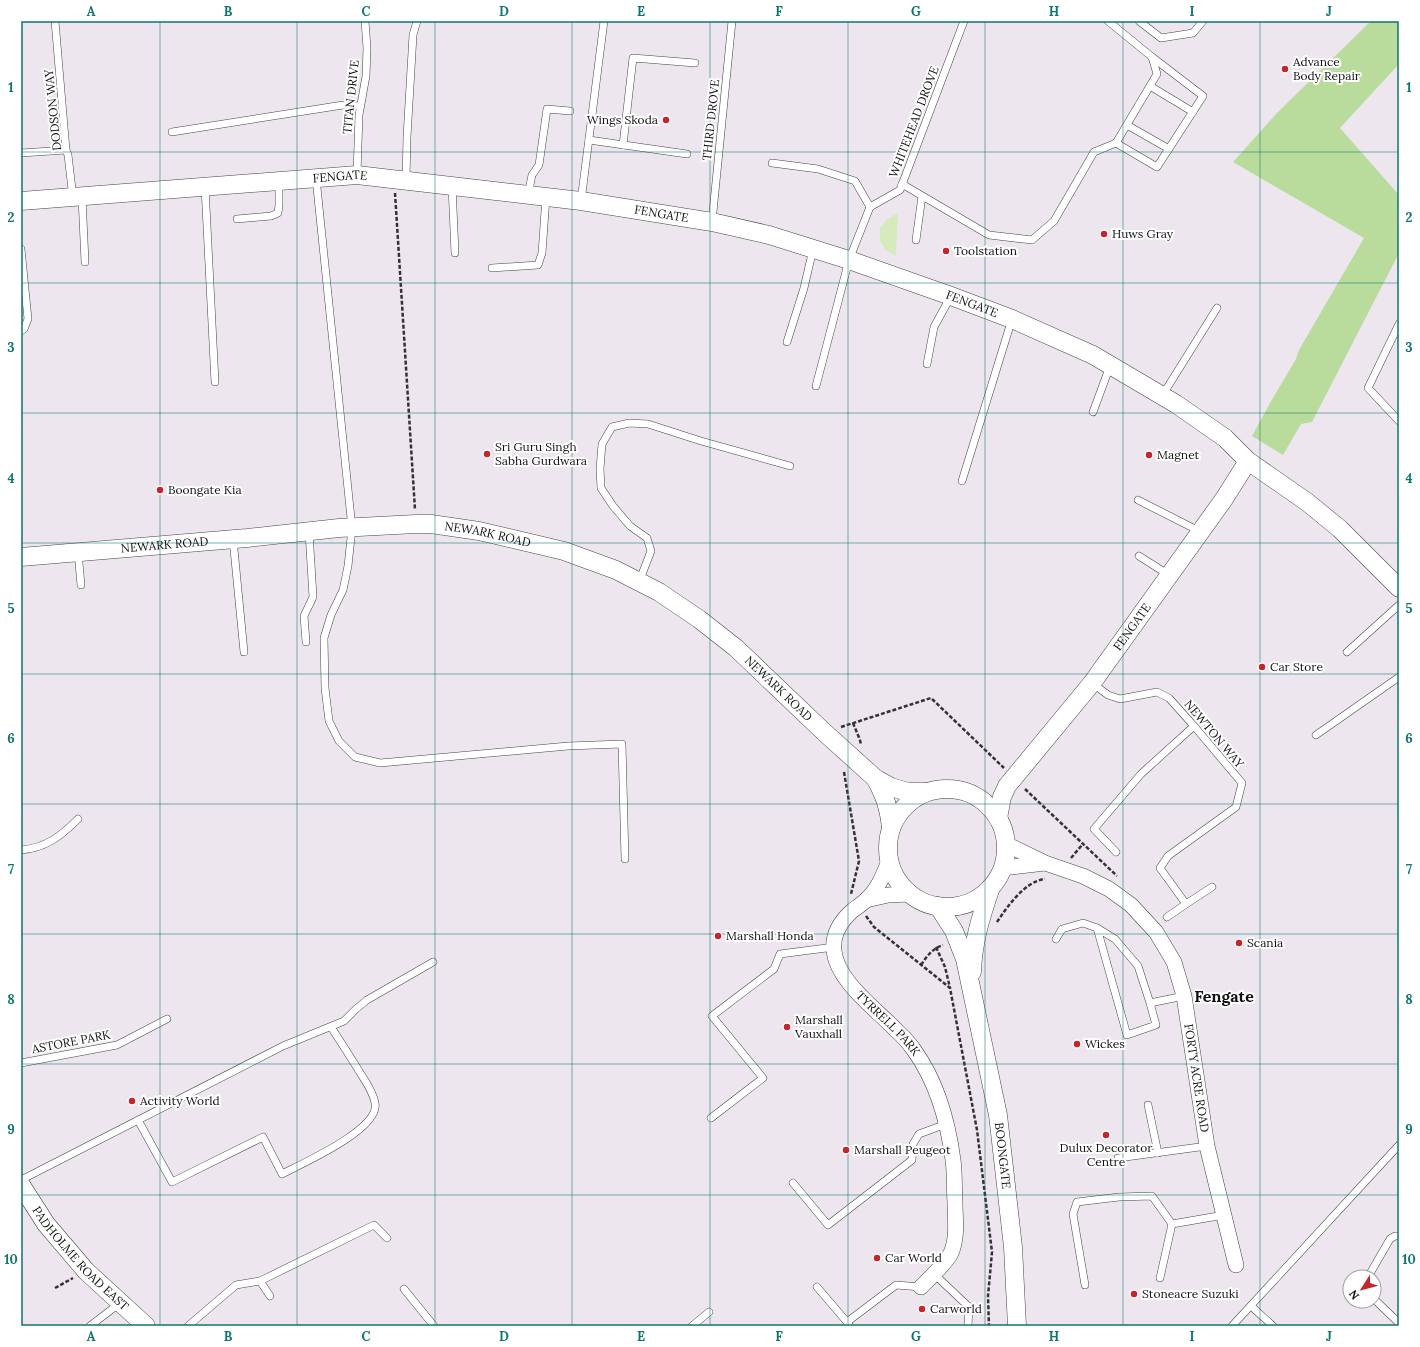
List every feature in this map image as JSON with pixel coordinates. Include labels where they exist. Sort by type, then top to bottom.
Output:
[{"type":"street","name":"FENGATE","points":[[21,201],[356,175],[581,202],[712,222],[769,235],[849,260],[951,296],[1012,319],[1093,355],[1176,404],[1225,438],[1248,461],[1308,502],[1340,529],[1398,586]]},
{"type":"street","name":"FENGATE","points":[[998,818],[1002,797],[1011,782],[1092,683],[1201,532],[1248,461]]},
{"type":"street","name":"NEWARK ROAD","points":[[21,557],[352,528],[416,524],[431,524],[479,531],[564,552],[616,570],[659,592],[699,619],[730,643],[875,778],[891,787],[908,792],[926,792]]},
{"type":"street","name":"NEWARK ROAD","points":[[875,778],[884,794],[890,810],[891,828]]},
{"type":"street","points":[[961,790],[976,796],[989,805],[998,818],[1004,830],[1006,844],[1006,856],[1003,868],[991,887],[980,897],[967,904],[953,907],[938,906],[923,902],[910,894],[897,880],[889,861],[888,844],[891,828],[899,812],[911,800],[926,792],[938,789],[982,790],[1011,782]]},
{"type":"street","name":"FORTY ACRE ROAD","points":[[1006,844],[1045,863],[1083,876],[1109,889],[1131,905],[1156,932],[1174,962],[1184,996],[1208,1146],[1236,1265]]},
{"type":"street","name":"TYRRELL PARK","points":[[889,861],[881,882],[841,924],[835,936],[834,951],[838,966],[846,979],[898,1031],[926,1068],[936,1088],[946,1124],[953,1161],[956,1233],[951,1254],[921,1287]]},
{"type":"street","points":[[1003,868],[1045,863]]},
{"type":"street","name":"BOONGATE","points":[[972,987],[973,953],[980,920],[991,887]]},
{"type":"street","points":[[862,903],[888,895],[910,894]]},
{"type":"street","name":"BOONGATE","points":[[938,906],[954,931],[965,959],[998,1115],[1013,1247],[1017,1326]]},
{"type":"street","name":"PADHOLME ROAD EAST","points":[[21,1185],[46,1224],[86,1271],[146,1326]]},
{"type":"lane","name":"DODSON WAY","points":[[55,21],[66,150],[78,197],[85,262]]},
{"type":"lane","name":"TITAN DRIVE","points":[[356,175],[358,115],[366,76],[367,48],[365,21]]},
{"type":"lane","points":[[400,180],[406,137],[413,35],[417,21]]},
{"type":"lane","points":[[581,202],[604,21]]},
{"type":"lane","name":"THIRD DROVE","points":[[712,222],[732,21]]},
{"type":"lane","name":"WHITEHEAD DROVE","points":[[870,207],[900,190],[964,21]]},
{"type":"lane","points":[[1108,21],[1203,96],[1157,167],[1116,143]]},
{"type":"lane","points":[[1139,21],[1161,38],[1193,33],[1203,21]]},
{"type":"lane","points":[[902,184],[990,235],[1032,240],[1054,222],[1094,152],[1116,143],[1157,74],[1152,57]]},
{"type":"lane","points":[[622,145],[633,58],[695,63]]},
{"type":"lane","points":[[1150,86],[1193,112]]},
{"type":"lane","points":[[172,132],[343,105],[360,106]]},
{"type":"lane","points":[[492,268],[538,265],[542,253],[537,196],[532,175],[539,165],[547,109],[570,111]]},
{"type":"lane","points":[[1127,125],[1169,149]]},
{"type":"lane","points":[[589,140],[687,154]]},
{"type":"lane","points":[[21,153],[66,150]]},
{"type":"lane","points":[[772,163],[818,169],[856,181],[870,207],[849,260],[816,386]]},
{"type":"lane","points":[[316,178],[352,528],[348,566],[343,590],[331,615],[324,638],[325,688],[329,721],[339,741],[355,757],[380,763],[568,746],[622,744],[625,860]]},
{"type":"lane","points":[[237,219],[271,216],[278,213],[280,205],[279,181]]},
{"type":"lane","points":[[452,186],[454,253]]},
{"type":"lane","points":[[205,187],[215,382]]},
{"type":"lane","points":[[916,240],[922,196]]},
{"type":"lane","points":[[21,249],[28,319],[24,329],[21,331]]},
{"type":"lane","points":[[787,342],[804,288],[813,249]]},
{"type":"lane","points":[[927,364],[934,328],[951,296]]},
{"type":"lane","points":[[1162,396],[1217,308]]},
{"type":"lane","points":[[962,481],[1012,319]]},
{"type":"lane","points":[[1399,324],[1368,388],[1399,421]]},
{"type":"lane","points":[[1093,412],[1110,365]]},
{"type":"lane","points":[[639,582],[651,551],[647,538],[630,526],[613,506],[601,488],[600,469],[602,444],[612,427],[629,422],[648,424],[701,441],[790,466]]},
{"type":"lane","points":[[1138,500],[1201,532]]},
{"type":"lane","points":[[306,642],[304,616],[313,597],[309,532]]},
{"type":"lane","points":[[233,539],[244,652]]},
{"type":"lane","points":[[78,552],[82,585]]},
{"type":"lane","points":[[1139,556],[1170,575]]},
{"type":"lane","points":[[1347,652],[1399,605]]},
{"type":"lane","points":[[1316,735],[1399,677]]},
{"type":"lane","name":"NEWTON WAY","points":[[1092,683],[1108,695],[1120,699],[1156,692],[1169,698],[1242,784],[1236,807],[1168,856],[1160,868],[1186,904]]},
{"type":"lane","points":[[1116,852],[1094,829],[1142,774],[1194,726]]},
{"type":"lane","points":[[21,850],[33,849],[49,842],[65,832],[78,819]]},
{"type":"lane","points":[[1166,917],[1212,887]]},
{"type":"lane","points":[[1056,939],[1062,929],[1083,923],[1098,928],[1115,939],[1138,966],[1156,1025],[1126,1035],[1098,928]]},
{"type":"lane","points":[[711,1118],[763,1078],[712,1016],[774,969],[780,954],[834,947]]},
{"type":"lane","points":[[21,1180],[283,1046],[344,1021],[367,1000],[433,962]]},
{"type":"lane","points":[[1150,1003],[1184,996]]},
{"type":"lane","name":"ASTORE PARK","points":[[21,1063],[117,1045],[167,1019]]},
{"type":"lane","points":[[138,1120],[172,1182],[263,1137],[282,1174],[351,1137],[365,1124],[372,1115],[376,1105],[372,1092],[331,1027]]},
{"type":"lane","points":[[1148,1105],[1158,1153]]},
{"type":"lane","points":[[793,1183],[828,1225],[912,1160],[913,1144],[919,1134],[946,1124]]},
{"type":"lane","points":[[1232,1326],[1399,1144]]},
{"type":"lane","points":[[1118,1158],[1208,1146]]},
{"type":"lane","points":[[1085,1285],[1073,1214],[1076,1202],[1119,1197],[1152,1196],[1172,1224],[1160,1278]]},
{"type":"lane","points":[[1172,1224],[1224,1215]]},
{"type":"lane","points":[[188,1326],[236,1285],[260,1281],[374,1225],[387,1238]]},
{"type":"lane","points":[[1373,1269],[1390,1239],[1399,1236]]},
{"type":"lane","points":[[934,1274],[969,1307],[968,1326]]},
{"type":"lane","points":[[260,1281],[270,1296]]},
{"type":"lane","points":[[817,1287],[848,1324],[896,1285],[921,1287]]},
{"type":"lane","points":[[404,1289],[434,1326]]},
{"type":"lane","points":[[90,1326],[120,1302]]},
{"type":"lane","points":[[1251,1306],[1273,1326]]},
{"type":"lane","points":[[1382,1307],[1399,1323]]},
{"type":"lane","points":[[692,1326],[709,1312]]},
{"type":"path","points":[[400,180],[416,524]]},
{"type":"path","points":[[824,732],[931,698],[1011,782],[1082,845],[1054,878],[1041,879],[1023,890],[1008,906],[995,925],[977,932]]},
{"type":"path","points":[[853,723],[861,746],[843,767],[860,861],[850,895],[862,903],[874,927],[950,988]]},
{"type":"path","points":[[921,965],[929,954],[936,948],[957,939]]},
{"type":"path","points":[[936,948],[945,967],[950,988],[977,1130],[992,1252],[988,1296],[989,1326]]},
{"type":"path","points":[[55,1288],[86,1271]]},
{"type":"shaded area","points":[[21,21],[1399,21],[1399,1326],[21,1326]]},
{"type":"green space","points":[[1371,21],[1399,21],[1399,64],[1340,128],[1399,195],[1399,253],[1312,422],[1301,424],[1283,455],[1252,436],[1296,359],[1299,350],[1364,238],[1233,162],[1276,114]]},
{"type":"green space","points":[[898,213],[896,256],[885,250],[880,240],[880,228],[886,220]]},
{"type":"place","name":"Advance Body Repair","points":[[1285,69]]},
{"type":"place","name":"Wings Skoda","points":[[666,120]]},
{"type":"place","name":"Huws Gray","points":[[1104,234]]},
{"type":"place","name":"Toolstation","points":[[946,251]]},
{"type":"place","name":"Sri Guru Singh Sabha Gurdwara","points":[[487,454]]},
{"type":"place","name":"Magnet","points":[[1149,455]]},
{"type":"place","name":"Boongate Kia","points":[[160,490]]},
{"type":"place","name":"Car Store","points":[[1262,667]]},
{"type":"place","name":"Marshall Honda","points":[[718,936]]},
{"type":"place","name":"Scania","points":[[1239,943]]},
{"type":"place","name":"Marshall Vauxhall","points":[[787,1027]]},
{"type":"place","name":"Wickes","points":[[1077,1044]]},
{"type":"place","name":"Activity World","points":[[132,1101]]},
{"type":"place","name":"Dulux Decorator Centre","points":[[1106,1135]]},
{"type":"place","name":"Marshall Peugeot","points":[[846,1150]]},
{"type":"place","name":"Car World","points":[[877,1258]]},
{"type":"place","name":"Stoneacre Suzuki","points":[[1134,1294]]},
{"type":"place","name":"Carworld","points":[[922,1309]]},
{"type":"district","name":"Fengate","points":[[1224,996]]}]
